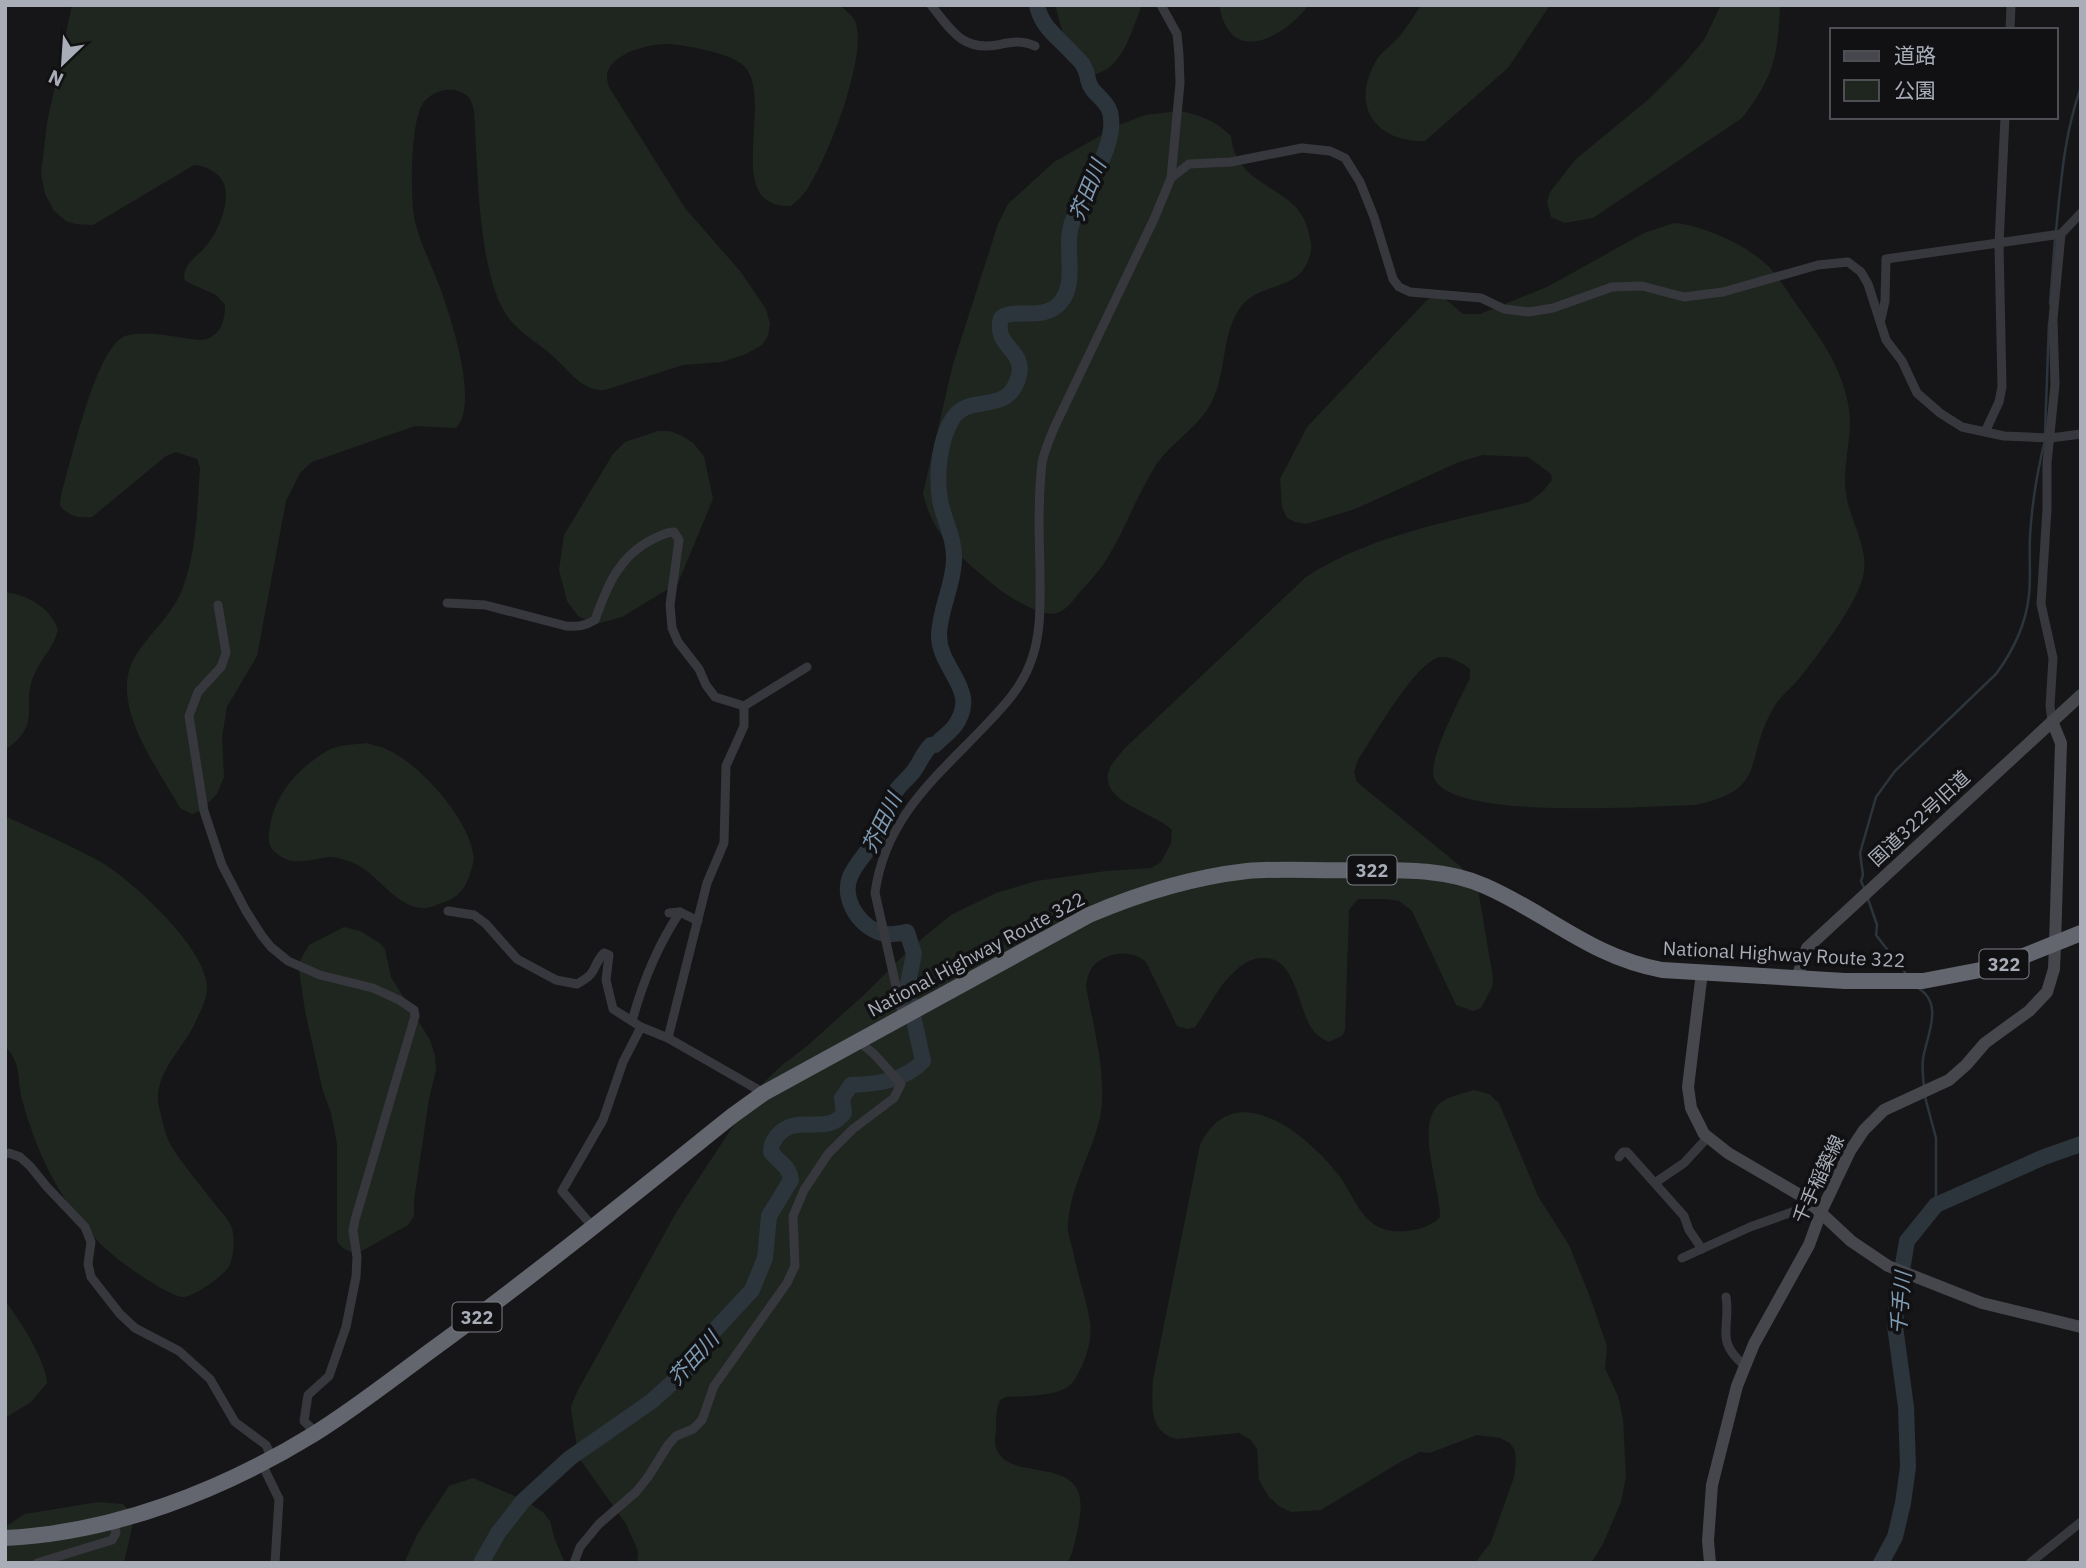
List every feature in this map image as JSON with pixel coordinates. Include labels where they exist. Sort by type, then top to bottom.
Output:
[{"type":"highway","name":"National Highway Route 322","points":[[5,1538],[75,1530],[113,1520],[208,1489],[267,1461],[316,1433],[522,1284],[764,1093],[1089,915],[1182,884],[1248,871],[1411,871],[1452,875],[1502,893],[1612,956],[1652,968],[1797,978],[1923,981],[1996,967],[2081,933]]},
{"type":"main road","name":"国道322号旧道","points":[[1797,978],[1807,948],[2081,695]]},
{"type":"main road","name":"千手稲築線","points":[[1710,1563],[1708,1541],[1712,1485],[1737,1386],[1754,1345],[1809,1245],[1817,1209],[1850,1151],[1864,1130],[1884,1110],[1949,1080],[1984,1043],[2029,1011],[2047,992],[2054,969],[2061,743],[2052,721]]},
{"type":"main road","points":[[1702,972],[1688,1087],[1691,1108],[1704,1134],[1728,1153],[1817,1209],[1857,1247],[1888,1266],[1982,1303],[2081,1327]]},
{"type":"street","points":[[931,5],[958,37],[971,44],[983,47],[1022,40],[1035,46]]},
{"type":"street","points":[[906,1015],[875,893],[878,873],[890,838],[902,816],[934,778],[1015,695],[1037,645],[1040,614],[1042,461],[1054,428],[1149,230],[1171,178],[1180,83],[1179,55],[1177,34],[1161,5]]},
{"type":"street","points":[[2010,28],[2011,5]]},
{"type":"street","points":[[1985,432],[1999,402],[2002,387],[1998,243],[2005,119]]},
{"type":"street","points":[[1171,178],[1189,164],[1231,162],[1302,148],[1330,151],[1345,158],[1360,182],[1393,279],[1399,287],[1410,292],[1481,298],[1504,309],[1529,312],[1553,308],[1612,287],[1642,286],[1684,297],[1723,292],[1818,265],[1848,262],[1861,272],[1868,284],[1886,340],[1902,361],[1917,393],[1962,427],[2004,436],[2051,438],[2081,434]]},
{"type":"street","points":[[2052,721],[2050,706],[2053,658],[2041,604],[2047,463],[2055,385],[2053,319],[2061,234],[2081,213]]},
{"type":"street","points":[[1881,320],[1885,302],[1886,258],[2061,234]]},
{"type":"street","points":[[447,604],[485,605],[566,626],[589,624],[595,620],[617,570],[628,556],[641,545],[663,534],[674,532],[679,540],[670,605],[672,628],[678,642],[715,696],[744,706]]},
{"type":"street","points":[[218,605],[226,653],[221,667],[198,692],[189,716],[204,811],[222,865],[262,936],[288,961],[320,975],[373,988],[414,1010],[415,1016],[355,1220],[353,1231],[357,1256],[356,1277],[346,1327],[329,1376],[308,1395],[304,1421],[316,1433]]},
{"type":"street","points":[[744,706],[807,667]]},
{"type":"street","points":[[667,1038],[707,883],[724,843],[726,766],[744,726],[744,706]]},
{"type":"street","points":[[448,911],[474,915],[517,959],[556,980],[577,984],[594,973],[604,953],[609,955],[606,981],[613,1009],[641,1027],[667,1038],[764,1093]]},
{"type":"street","points":[[669,913],[680,912],[698,920]]},
{"type":"street","points":[[632,1021],[641,986],[651,963],[680,912]]},
{"type":"street","points":[[593,1227],[562,1191],[603,1120],[623,1062],[641,1027]]},
{"type":"street","points":[[574,1563],[580,1547],[599,1524],[636,1492],[676,1436],[693,1429],[702,1420],[714,1386],[773,1304],[795,1266],[793,1216],[819,1165],[853,1129],[880,1110],[898,1092],[901,1084],[874,1054],[858,1041]]},
{"type":"street","points":[[1656,1182],[1684,1163],[1708,1137]]},
{"type":"street","points":[[1619,1157],[1623,1152],[1627,1152],[1656,1182],[1684,1216],[1689,1230],[1702,1249]]},
{"type":"street","points":[[5,1154],[20,1157],[30,1166],[85,1227],[91,1242],[88,1264],[91,1277],[120,1314],[135,1328],[179,1351],[210,1379],[235,1422],[266,1445],[267,1461],[279,1499],[275,1563]]},
{"type":"street","points":[[1682,1258],[1750,1227],[1817,1209]]},
{"type":"street","points":[[1726,1297],[1728,1311],[1725,1335],[1732,1354],[1745,1366]]},
{"type":"street","points":[[37,1563],[112,1541],[116,1533],[113,1520]]},
{"type":"street","points":[[2030,1563],[2081,1522]]},
{"type":"green space","points":[[72,5],[840,5],[855,21],[858,36],[852,80],[836,129],[817,172],[801,197],[791,206],[770,202],[758,190],[753,172],[755,102],[752,82],[744,66],[738,61],[697,48],[668,44],[641,48],[614,62],[607,77],[609,87],[685,208],[740,271],[766,309],[770,324],[768,336],[762,345],[746,354],[722,362],[683,365],[605,390],[591,388],[578,381],[511,321],[500,303],[491,279],[485,251],[472,103],[463,93],[454,90],[438,92],[425,100],[417,119],[413,145],[413,210],[420,238],[456,337],[464,380],[463,416],[456,428],[415,426],[312,462],[300,473],[286,501],[257,656],[227,707],[222,737],[224,777],[217,794],[200,811],[192,814],[180,808],[148,754],[131,714],[127,693],[128,673],[136,655],[173,608],[187,575],[197,514],[200,468],[197,459],[176,452],[166,456],[92,517],[74,516],[60,506],[94,383],[114,345],[125,336],[142,333],[201,340],[217,333],[220,328],[225,305],[216,295],[185,281],[184,276],[187,266],[206,246],[220,223],[225,205],[225,187],[213,171],[194,165],[93,225],[66,221],[54,211],[45,194],[41,174],[47,123]]},
{"type":"green space","points":[[1055,5],[1142,5],[1119,58],[1103,72],[1092,75],[1069,55]]},
{"type":"green space","points":[[1219,5],[1309,5],[1285,28],[1272,36],[1258,41],[1245,41],[1234,36],[1225,24]]},
{"type":"green space","points":[[1421,5],[1550,5],[1508,68],[1425,141],[1407,140],[1381,128],[1372,118],[1366,93],[1376,61],[1399,37]]},
{"type":"green space","points":[[1721,5],[1780,5],[1776,53],[1768,78],[1742,118],[1593,218],[1565,223],[1551,217],[1547,202],[1550,192],[1576,159],[1649,99],[1682,66],[1704,40]]},
{"type":"green space","points":[[1179,111],[1208,119],[1231,136],[1235,154],[1244,167],[1280,194],[1302,215],[1311,251],[1299,275],[1257,294],[1238,311],[1229,332],[1218,387],[1209,407],[1156,465],[1098,572],[1064,609],[1051,614],[1043,612],[1008,595],[960,556],[941,535],[928,509],[923,493],[953,364],[998,224],[1008,204],[1054,162],[1119,125],[1145,115]]},
{"type":"green space","points":[[1674,223],[1725,238],[1769,267],[1828,352],[1841,379],[1849,409],[1850,430],[1845,483],[1848,504],[1862,545],[1863,576],[1837,627],[1802,675],[1774,707],[1745,781],[1734,791],[1718,799],[1694,805],[1597,808],[1512,806],[1448,792],[1434,778],[1435,757],[1470,678],[1470,669],[1448,658],[1440,657],[1430,662],[1395,702],[1358,760],[1354,772],[1357,782],[1459,865],[1478,889],[1493,978],[1492,987],[1481,1008],[1473,1011],[1456,1005],[1412,911],[1399,901],[1386,899],[1358,899],[1349,910],[1345,1030],[1342,1036],[1329,1042],[1312,1029],[1290,975],[1275,960],[1254,959],[1239,967],[1221,986],[1195,1027],[1187,1029],[1177,1026],[1146,962],[1140,958],[1125,954],[1110,956],[1096,963],[1089,973],[1086,986],[1099,1052],[1102,1102],[1096,1132],[1073,1196],[1068,1227],[1089,1314],[1089,1347],[1080,1370],[1067,1388],[1051,1393],[1006,1397],[1000,1400],[995,1439],[998,1452],[1007,1461],[1062,1476],[1073,1484],[1080,1496],[1080,1516],[1068,1563],[637,1563],[638,1551],[626,1524],[579,1458],[571,1407],[677,1211],[759,1087],[866,993],[914,945],[951,915],[996,893],[1036,881],[1151,868],[1161,862],[1171,843],[1172,830],[1121,800],[1113,792],[1108,783],[1111,766],[1124,749],[1306,577],[1331,562],[1386,539],[1529,502],[1542,492],[1552,480],[1551,474],[1528,457],[1483,455],[1459,462],[1355,509],[1306,524],[1287,518],[1282,507],[1280,479],[1307,427],[1427,300],[1435,295],[1442,296],[1463,314],[1480,314],[1549,286],[1644,233]]},
{"type":"green space","points":[[658,431],[670,431],[682,436],[693,443],[704,456],[713,499],[678,583],[622,617],[596,624],[578,616],[567,601],[559,570],[564,535],[613,454],[625,442]]},
{"type":"green space","points":[[5,592],[38,604],[50,615],[58,630],[31,684],[28,722],[17,740],[5,750]]},
{"type":"green space","points":[[366,743],[386,749],[413,766],[440,793],[462,824],[469,839],[473,861],[466,884],[452,898],[427,908],[412,906],[351,862],[330,857],[308,861],[288,860],[271,848],[269,836],[275,807],[297,774],[333,748]]},
{"type":"green space","points":[[5,816],[115,871],[149,900],[182,936],[204,972],[206,997],[189,1033],[164,1074],[158,1096],[159,1108],[171,1146],[227,1219],[234,1242],[231,1262],[226,1270],[215,1280],[186,1297],[174,1295],[154,1284],[107,1250],[92,1234],[54,1180],[28,1120],[17,1065],[5,1046]]},
{"type":"green space","points":[[344,927],[360,931],[385,949],[391,977],[430,1040],[436,1070],[429,1099],[414,1216],[408,1225],[360,1252],[347,1250],[337,1241],[337,1144],[305,1011],[298,964],[309,945]]},
{"type":"green space","points":[[1474,1090],[1489,1094],[1499,1103],[1538,1196],[1569,1245],[1607,1346],[1605,1368],[1618,1396],[1623,1419],[1626,1476],[1621,1502],[1603,1544],[1591,1563],[1475,1563],[1491,1542],[1514,1477],[1515,1451],[1510,1443],[1500,1438],[1477,1435],[1430,1453],[1420,1452],[1321,1510],[1291,1512],[1269,1497],[1259,1480],[1257,1449],[1251,1440],[1239,1433],[1177,1439],[1161,1430],[1154,1416],[1153,1379],[1200,1145],[1214,1124],[1231,1114],[1250,1113],[1269,1118],[1289,1128],[1337,1173],[1369,1220],[1390,1231],[1409,1231],[1427,1226],[1440,1217],[1429,1138],[1434,1110],[1446,1099]]},
{"type":"green space","points":[[5,1301],[37,1352],[47,1383],[31,1402],[5,1418]]},
{"type":"green space","points":[[473,1478],[524,1500],[543,1512],[550,1521],[565,1563],[404,1563],[418,1533],[449,1486]]},
{"type":"green space","points":[[98,1502],[123,1504],[133,1515],[124,1563],[5,1563],[5,1527],[25,1514]]},
{"type":"waterway","name":"芥田川","points":[[481,1563],[498,1533],[523,1501],[570,1458],[652,1401],[686,1370],[714,1331],[752,1290],[765,1258],[769,1216],[791,1180],[786,1167],[771,1152],[772,1143],[777,1136],[793,1126],[837,1120],[844,1113],[842,1098],[851,1085],[899,1077],[923,1061],[907,988],[914,954],[907,932],[886,934],[869,927],[855,913],[848,895],[848,886],[853,871],[880,832],[895,792],[913,772],[928,748],[954,727],[961,714],[961,691],[945,659],[939,634],[954,561],[953,545],[939,490],[944,436],[960,410],[998,400],[1007,396],[1014,388],[1020,366],[1001,335],[1001,318],[1013,314],[1045,312],[1053,309],[1065,295],[1070,276],[1071,226],[1098,170],[1109,139],[1111,125],[1108,108],[1091,87],[1082,63],[1042,20],[1037,5]]},
{"type":"waterway","points":[[2056,231],[2067,140],[2081,87]]},
{"type":"waterway","points":[[2050,304],[2055,238]]},
{"type":"waterway","points":[[2045,434],[2049,322]]},
{"type":"waterway","points":[[1865,890],[1861,881],[1863,875],[1860,853],[1876,797],[1895,771],[1996,674],[2018,637],[2029,595],[2032,512],[2045,440]]},
{"type":"waterway","points":[[1867,896],[1877,925],[1876,935],[1907,975]]},
{"type":"waterway","points":[[1918,988],[1931,1003],[1932,1012],[1923,1059],[1924,1087]]},
{"type":"waterway","points":[[1925,1097],[1936,1138],[1936,1205]]},
{"type":"waterway","name":"千手川","points":[[1881,1563],[1895,1537],[1908,1467],[1906,1407],[1895,1326],[1907,1241],[1936,1205],[2044,1157],[2081,1144]]}]
